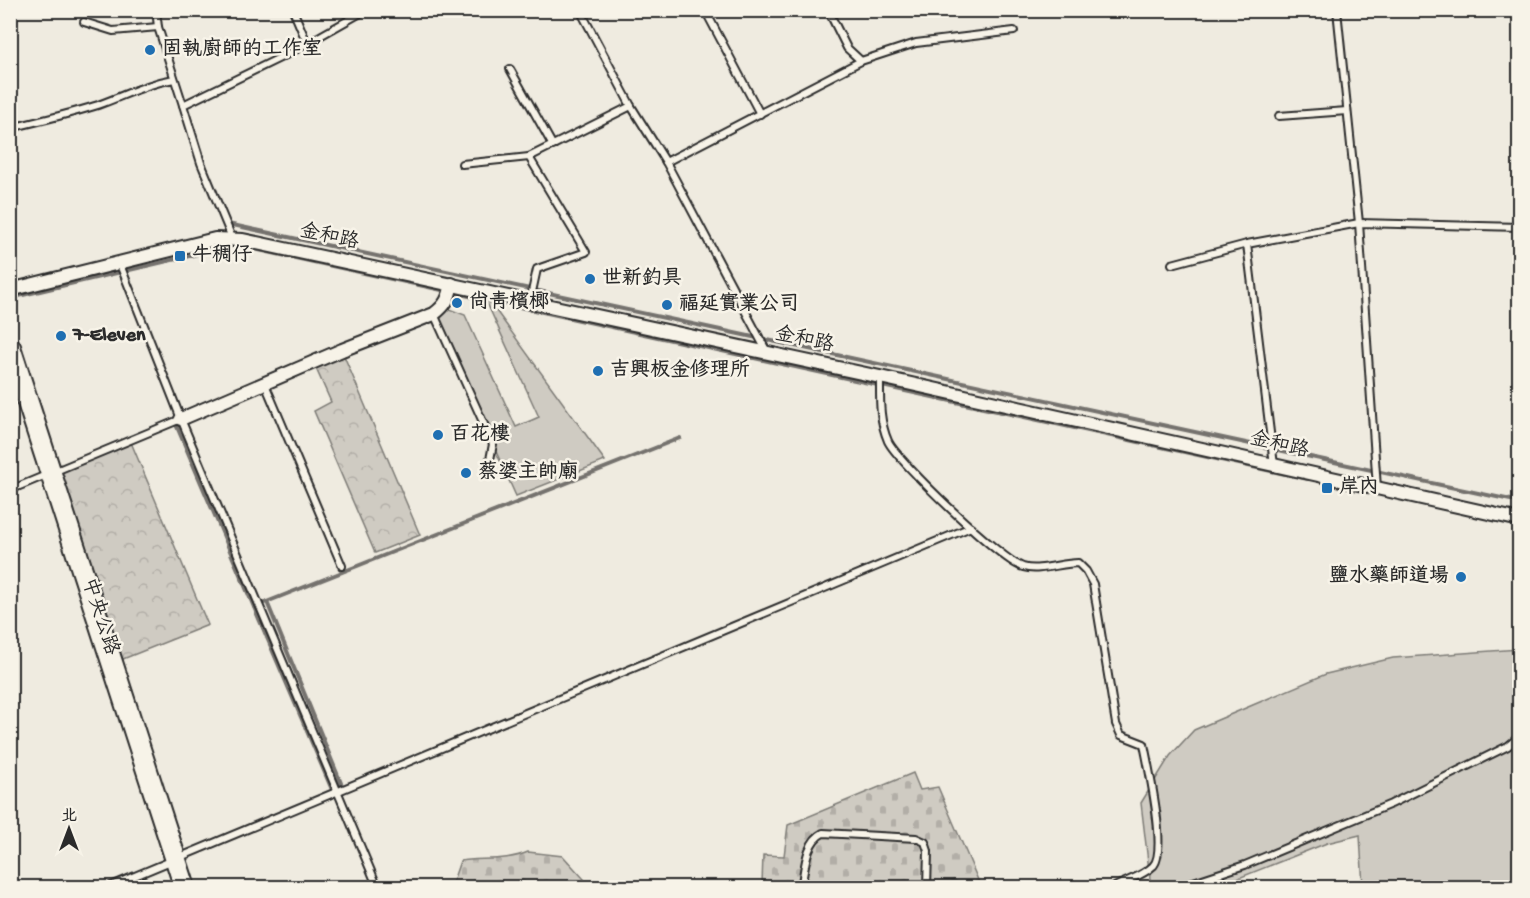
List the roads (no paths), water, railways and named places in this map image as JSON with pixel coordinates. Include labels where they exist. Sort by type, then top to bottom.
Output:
[{"type":"main road","name":"中央公路","points":[[10,347],[186,888]]},
{"type":"street","name":"金和路","points":[[13,290],[118,262],[215,239],[232,238],[766,352],[1520,520]]},
{"type":"street","points":[[181,419],[342,350],[434,314],[444,307],[452,284]]},
{"type":"lane","points":[[156,10],[158,27],[201,163],[232,238]]},
{"type":"lane","points":[[293,10],[307,44]]},
{"type":"lane","points":[[183,105],[307,44],[366,10]]},
{"type":"lane","points":[[580,10],[631,106],[666,162],[766,352]]},
{"type":"lane","points":[[705,10],[760,114]]},
{"type":"lane","points":[[828,10],[847,48],[861,61]]},
{"type":"lane","points":[[1337,10],[1359,223],[1377,488]]},
{"type":"lane","points":[[84,22],[113,31],[158,27]]},
{"type":"lane","points":[[666,162],[861,61],[916,44],[1014,31]]},
{"type":"lane","points":[[510,69],[553,146]]},
{"type":"lane","points":[[10,128],[101,104],[128,91],[174,80]]},
{"type":"lane","points":[[462,164],[529,157],[631,106]]},
{"type":"lane","points":[[1279,117],[1347,111]]},
{"type":"lane","points":[[529,157],[586,252],[537,269],[530,301]]},
{"type":"lane","points":[[1172,264],[1247,244],[1359,223],[1520,227]]},
{"type":"lane","points":[[1247,244],[1274,465]]},
{"type":"lane","points":[[118,262],[181,419],[378,888]]},
{"type":"lane","points":[[10,270],[13,290]]},
{"type":"lane","points":[[434,314],[493,444],[488,470]]},
{"type":"lane","points":[[880,377],[880,417],[889,444],[971,527],[1014,564],[1025,568],[1078,563],[1086,571],[1092,584],[1111,706],[1121,735],[1144,744],[1155,797],[1159,856],[1155,865],[1113,888]]},
{"type":"lane","points":[[262,385],[342,566]]},
{"type":"lane","points":[[10,490],[181,419]]},
{"type":"lane","points":[[106,888],[971,527]]},
{"type":"lane","points":[[1175,888],[1245,865],[1391,804],[1508,746],[1520,736]]},
{"type":"lane","points":[[801,888],[811,845],[815,837],[823,833],[916,838],[924,842],[928,851],[927,888]]},
{"type":"waterway","points":[[228,224],[1520,502]]},
{"type":"waterway","points":[[10,298],[236,245],[1308,479]]},
{"type":"waterway","points":[[175,422],[333,792]]},
{"type":"waterway","points":[[254,607],[680,438]]},
{"type":"waterway","points":[[267,602],[343,788]]},
{"type":"place","name":"固執廚師的工作室","points":[[150,50]]},
{"type":"place","name":"牛稠仔","points":[[180,256]]},
{"type":"place","name":"世新釣具","points":[[590,279]]},
{"type":"place","name":"尚青檳榔","points":[[457,303]]},
{"type":"place","name":"福延實業公司","points":[[667,305]]},
{"type":"place","name":"7-Eleven","points":[[61,336]]},
{"type":"place","name":"吉興板金修理所","points":[[598,371]]},
{"type":"place","name":"百花樓","points":[[438,435]]},
{"type":"place","name":"蔡婆主帥廟","points":[[466,473]]},
{"type":"place","name":"岸內","points":[[1327,488]]},
{"type":"place","name":"鹽水藥師道場","points":[[1461,577]]}]
